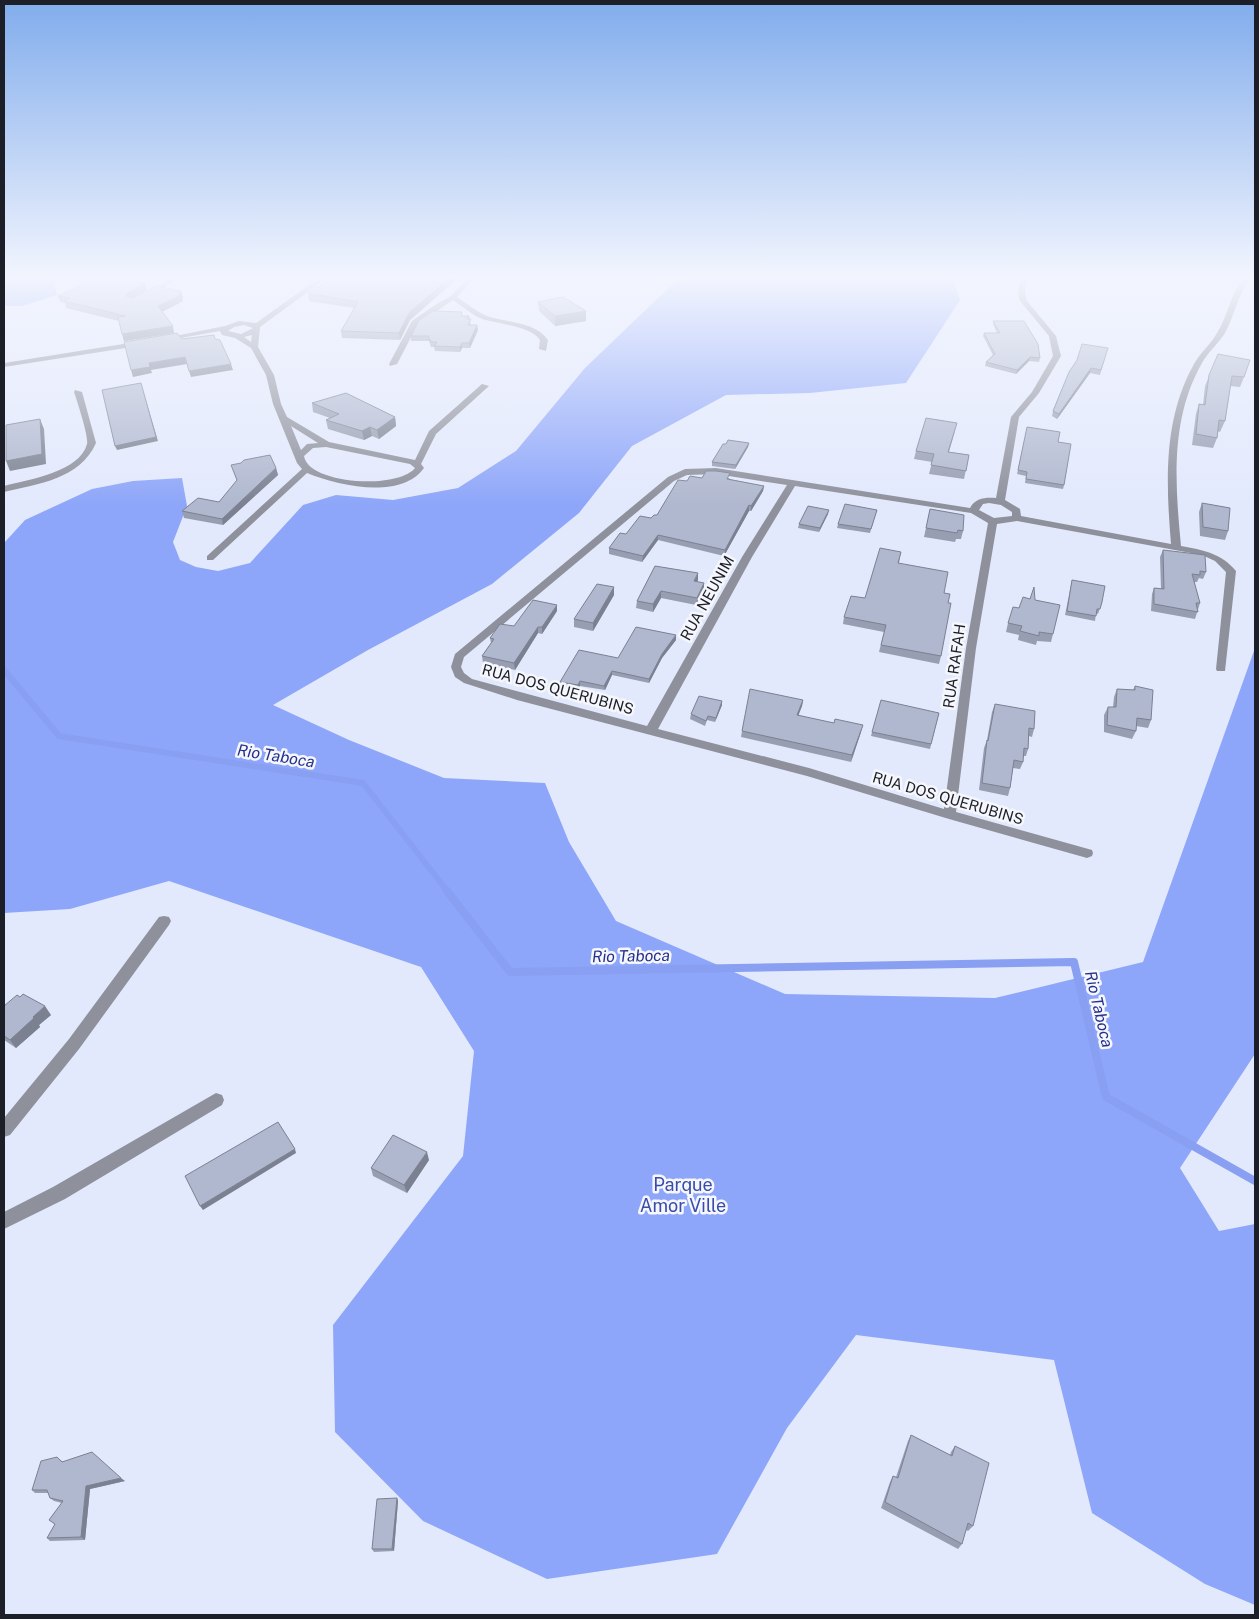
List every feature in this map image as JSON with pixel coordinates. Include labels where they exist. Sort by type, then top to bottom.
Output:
[{"type":"street","points":[[4,365],[73,354]]},
{"type":"street","points":[[257,354],[270,375],[278,404],[302,464],[330,479],[376,484],[395,483],[410,479],[419,472],[420,468],[417,464],[326,444],[285,419]]},
{"type":"street","points":[[393,364],[399,354]]},
{"type":"street","points":[[1000,501],[1015,417],[1035,393],[1057,356],[1056,354]]},
{"type":"street","points":[[1176,546],[1171,483],[1175,433],[1183,398],[1198,362],[1204,354]]},
{"type":"street","points":[[417,464],[432,433],[485,386]]},
{"type":"street","points":[[4,489],[55,476],[69,470],[87,454],[92,443],[78,392]]},
{"type":"street","points":[[300,456],[310,446],[326,444]]},
{"type":"street","points":[[210,558],[308,468]]},
{"type":"street","name":"RUA DOS QUERUBINS","points":[[974,511],[716,471],[694,470],[678,475],[459,656],[456,667],[459,675],[468,680],[521,697],[810,772],[1087,853]]},
{"type":"street","name":"RUA NEUNIM","points":[[651,730],[747,557],[793,483]]},
{"type":"street","points":[[1016,518],[1017,511],[1011,505],[1000,501],[980,502],[975,506],[974,511],[981,517],[993,522],[1007,522],[1016,518],[1176,546],[1212,556],[1227,565],[1231,571],[1221,670]]},
{"type":"street","name":"RUA RAFAH","points":[[949,814],[970,648],[993,522]]},
{"type":"street","points":[[4,1130],[74,1044],[164,921]]},
{"type":"street","points":[[4,1221],[58,1193],[216,1100]]},
{"type":"green space","name":"Parque Amor Ville","points":[[600,354],[925,354],[906,383],[810,393],[726,395],[632,446],[579,513],[492,584],[368,650],[273,705],[349,740],[444,778],[545,783],[569,842],[616,921],[785,994],[995,998],[1143,962],[1255,648],[1255,1054],[1180,1168],[1219,1231],[1255,1224],[1255,1605],[1205,1584],[1092,1513],[1054,1360],[856,1335],[787,1428],[717,1554],[547,1579],[423,1521],[335,1432],[333,1325],[463,1156],[474,1051],[421,967],[169,881],[70,909],[4,913],[4,543],[25,520],[92,489],[133,481],[182,478],[187,506],[173,542],[180,560],[196,567],[218,571],[250,563],[303,505],[336,495],[393,500],[458,488],[516,451],[585,368]]},
{"type":"building","points":[[127,354],[226,354],[231,364],[189,371],[185,357],[149,363],[150,367],[131,370]]},
{"type":"building","points":[[995,354],[1039,354],[1040,358],[1030,357],[1017,370],[986,362]]},
{"type":"building","points":[[1079,354],[1106,354],[1101,370],[1091,368],[1059,414],[1053,411],[1069,372]]},
{"type":"building","points":[[1218,354],[1250,360],[1244,377],[1232,376],[1225,421],[1219,420],[1217,438],[1196,434],[1199,404],[1205,405],[1209,375]]},
{"type":"building","points":[[141,383],[156,437],[115,446],[102,390]]},
{"type":"building","points":[[346,393],[395,417],[377,430],[370,427],[362,431],[326,420],[339,414],[312,403]]},
{"type":"building","points":[[926,418],[957,423],[948,452],[969,455],[966,471],[931,465],[934,454],[916,451]]},
{"type":"building","points":[[40,419],[42,454],[6,461],[6,425]]},
{"type":"building","points":[[1027,427],[1060,432],[1058,442],[1071,444],[1064,485],[1026,479],[1027,472],[1018,470]]},
{"type":"building","points":[[728,440],[749,443],[736,465],[712,462],[723,444],[726,444]]},
{"type":"building","points":[[270,455],[276,468],[222,519],[182,511],[198,498],[219,502],[237,480],[231,465],[241,463],[244,460]]},
{"type":"building","points":[[706,471],[730,473],[727,479],[764,486],[751,506],[749,505],[725,550],[658,535],[643,556],[609,548],[620,533],[626,534],[640,516],[651,518],[657,515],[678,480],[687,481],[690,476],[702,478]]},
{"type":"building","points":[[1202,503],[1230,508],[1228,531],[1203,527]]},
{"type":"building","points":[[845,504],[877,510],[871,529],[838,524]]},
{"type":"building","points":[[808,506],[829,510],[820,528],[799,524]]},
{"type":"building","points":[[930,509],[964,515],[963,531],[958,530],[957,533],[926,528]]},
{"type":"building","points":[[880,548],[901,552],[898,563],[948,572],[944,593],[950,594],[948,603],[951,603],[941,656],[881,645],[886,625],[844,617],[851,596],[865,598]]},
{"type":"building","points":[[1163,550],[1205,555],[1206,572],[1200,571],[1200,575],[1192,574],[1200,603],[1196,603],[1198,612],[1154,604],[1154,588],[1164,589]]},
{"type":"building","points":[[655,566],[698,573],[694,581],[704,583],[697,598],[661,591],[653,604],[637,601]]},
{"type":"building","points":[[1072,580],[1105,586],[1100,609],[1097,609],[1096,616],[1067,611]]},
{"type":"building","points":[[597,584],[614,587],[593,623],[574,619]]},
{"type":"building","points":[[1034,587],[1035,600],[1060,605],[1053,634],[1039,632],[1039,636],[1020,631],[1022,626],[1008,623],[1013,607],[1019,608],[1023,597],[1030,599]]},
{"type":"building","points":[[533,600],[557,605],[542,627],[538,627],[514,663],[482,656],[494,639],[490,638],[500,624],[514,626]]},
{"type":"building","points":[[636,627],[676,635],[662,654],[649,679],[612,671],[604,686],[580,681],[578,685],[560,682],[579,650],[618,658]]},
{"type":"building","points":[[1135,686],[1153,690],[1151,720],[1137,718],[1136,731],[1107,725],[1108,707],[1116,707],[1117,689],[1135,690]]},
{"type":"building","points":[[750,689],[803,700],[797,715],[834,723],[835,719],[863,725],[852,755],[742,731]]},
{"type":"building","points":[[699,696],[722,701],[716,718],[708,716],[706,721],[691,714]]},
{"type":"building","points":[[881,700],[939,713],[931,744],[872,732]]},
{"type":"building","points":[[995,704],[1035,711],[1034,729],[1029,728],[1028,749],[1024,748],[1023,762],[1014,760],[1010,788],[982,783],[987,740]]},
{"type":"building","points":[[23,994],[45,1006],[10,1040],[4,1036],[4,1006],[17,995],[20,997]]},
{"type":"building","points":[[278,1122],[295,1149],[200,1206],[185,1176]]},
{"type":"building","points":[[393,1135],[427,1152],[404,1185],[371,1168]]},
{"type":"building","points":[[911,1435],[952,1456],[955,1446],[989,1463],[973,1526],[968,1523],[962,1544],[885,1502],[893,1476],[898,1478]]},
{"type":"building","points":[[92,1452],[121,1478],[86,1486],[81,1537],[47,1538],[55,1524],[49,1520],[63,1501],[50,1498],[47,1490],[32,1490],[41,1461],[57,1457],[62,1462]]},
{"type":"building","points":[[397,1498],[392,1549],[372,1549],[377,1499]]},
{"type":"waterway","name":"Rio Taboca","points":[[4,670],[59,736],[363,783],[448,892]]},
{"type":"waterway","name":"Rio Taboca","points":[[447,891],[510,972],[1074,962],[1106,1097],[1255,1181]]}]
